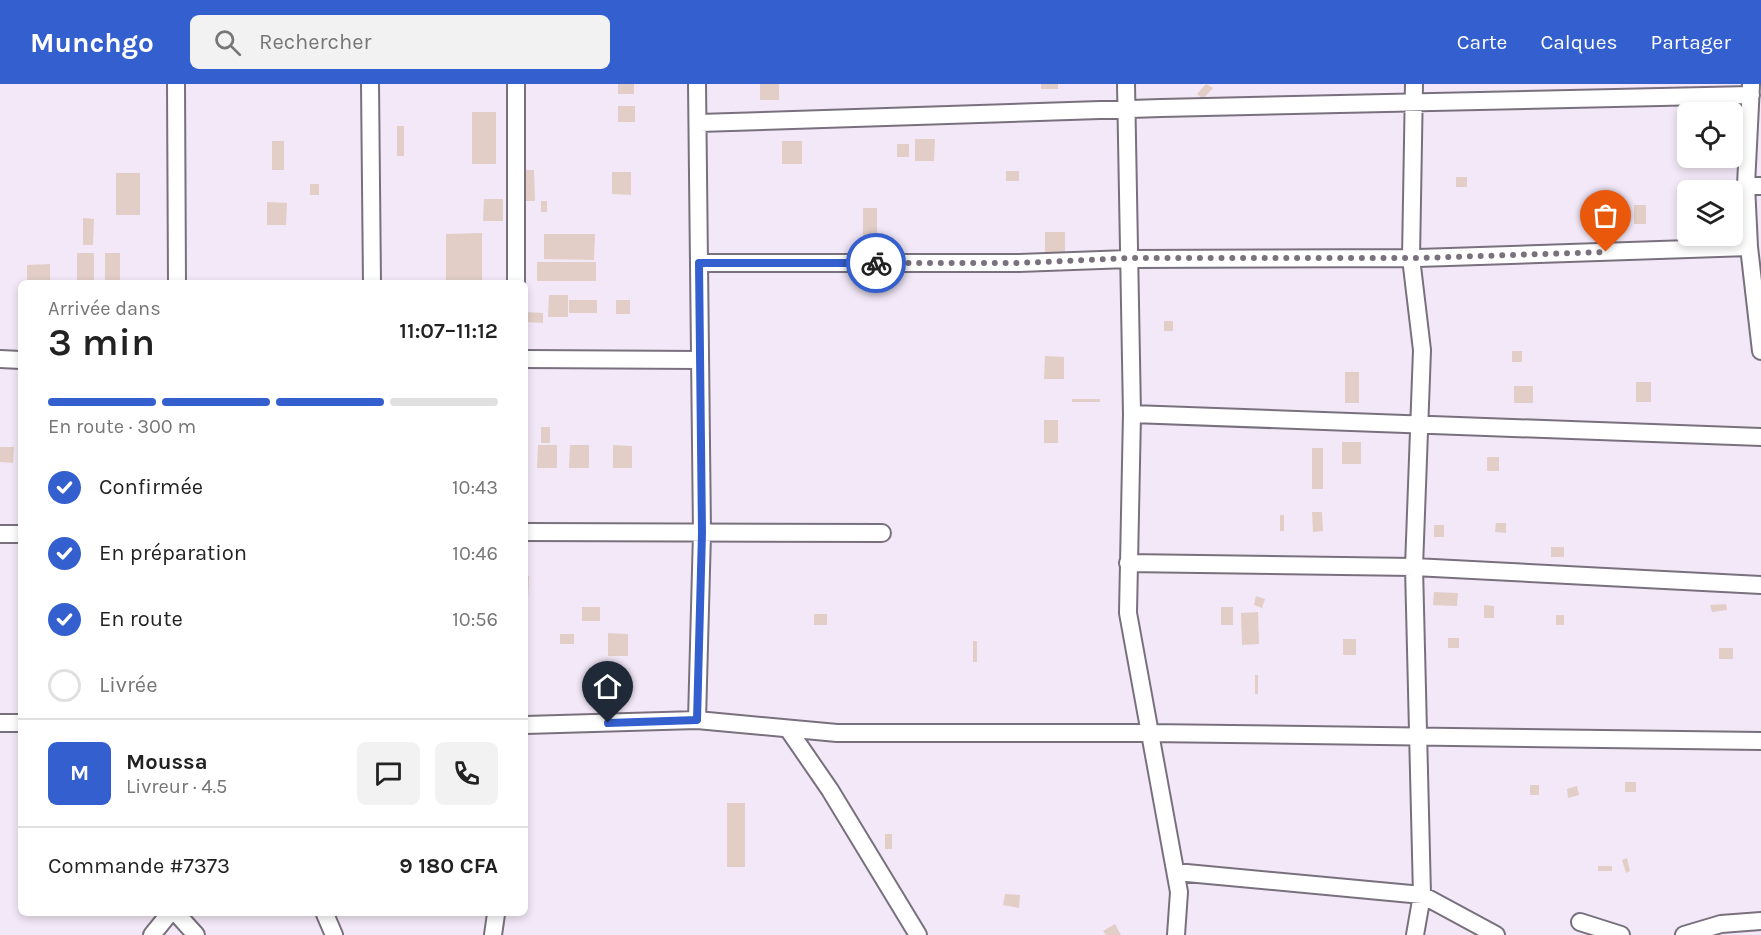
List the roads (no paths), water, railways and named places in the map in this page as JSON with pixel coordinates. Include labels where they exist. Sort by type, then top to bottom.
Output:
[{"type":"street","points":[[176,84],[177,280]]},
{"type":"street","points":[[370,84],[372,280]]},
{"type":"street","points":[[516,84],[516,280]]},
{"type":"street","points":[[697,84],[702,533],[697,720]]},
{"type":"street","points":[[1126,84],[1132,414],[1128,613],[1148,733],[1179,892],[1176,935]]},
{"type":"street","points":[[1414,84],[1411,258],[1422,350],[1413,567],[1420,738],[1422,895],[1415,935]]},
{"type":"street","points":[[699,123],[1412,102],[1751,89],[1753,186],[1749,247],[1761,351]]},
{"type":"street","points":[[699,263],[1019,263],[1128,258],[1411,258],[1749,247]]},
{"type":"street","points":[[0,359],[18,360]]},
{"type":"street","points":[[528,359],[700,360]]},
{"type":"street","points":[[1132,414],[1761,436]]},
{"type":"street","points":[[528,532],[882,533]]},
{"type":"street","points":[[0,534],[18,534]]},
{"type":"street","points":[[1128,564],[1413,567],[1761,585]]},
{"type":"street","points":[[528,725],[697,720],[837,733],[1148,733],[1761,741]]},
{"type":"street","points":[[0,723],[18,723]]},
{"type":"street","points":[[788,729],[830,790],[918,935]]},
{"type":"street","points":[[1176,872],[1422,895],[1496,935]]},
{"type":"street","points":[[152,935],[167,916]]},
{"type":"street","points":[[179,916],[196,935]]},
{"type":"street","points":[[326,916],[334,935]]},
{"type":"street","points":[[493,935],[496,916]]},
{"type":"street","points":[[1684,935],[1721,924],[1761,921]]},
{"type":"street","points":[[1580,922],[1621,935]]}]
